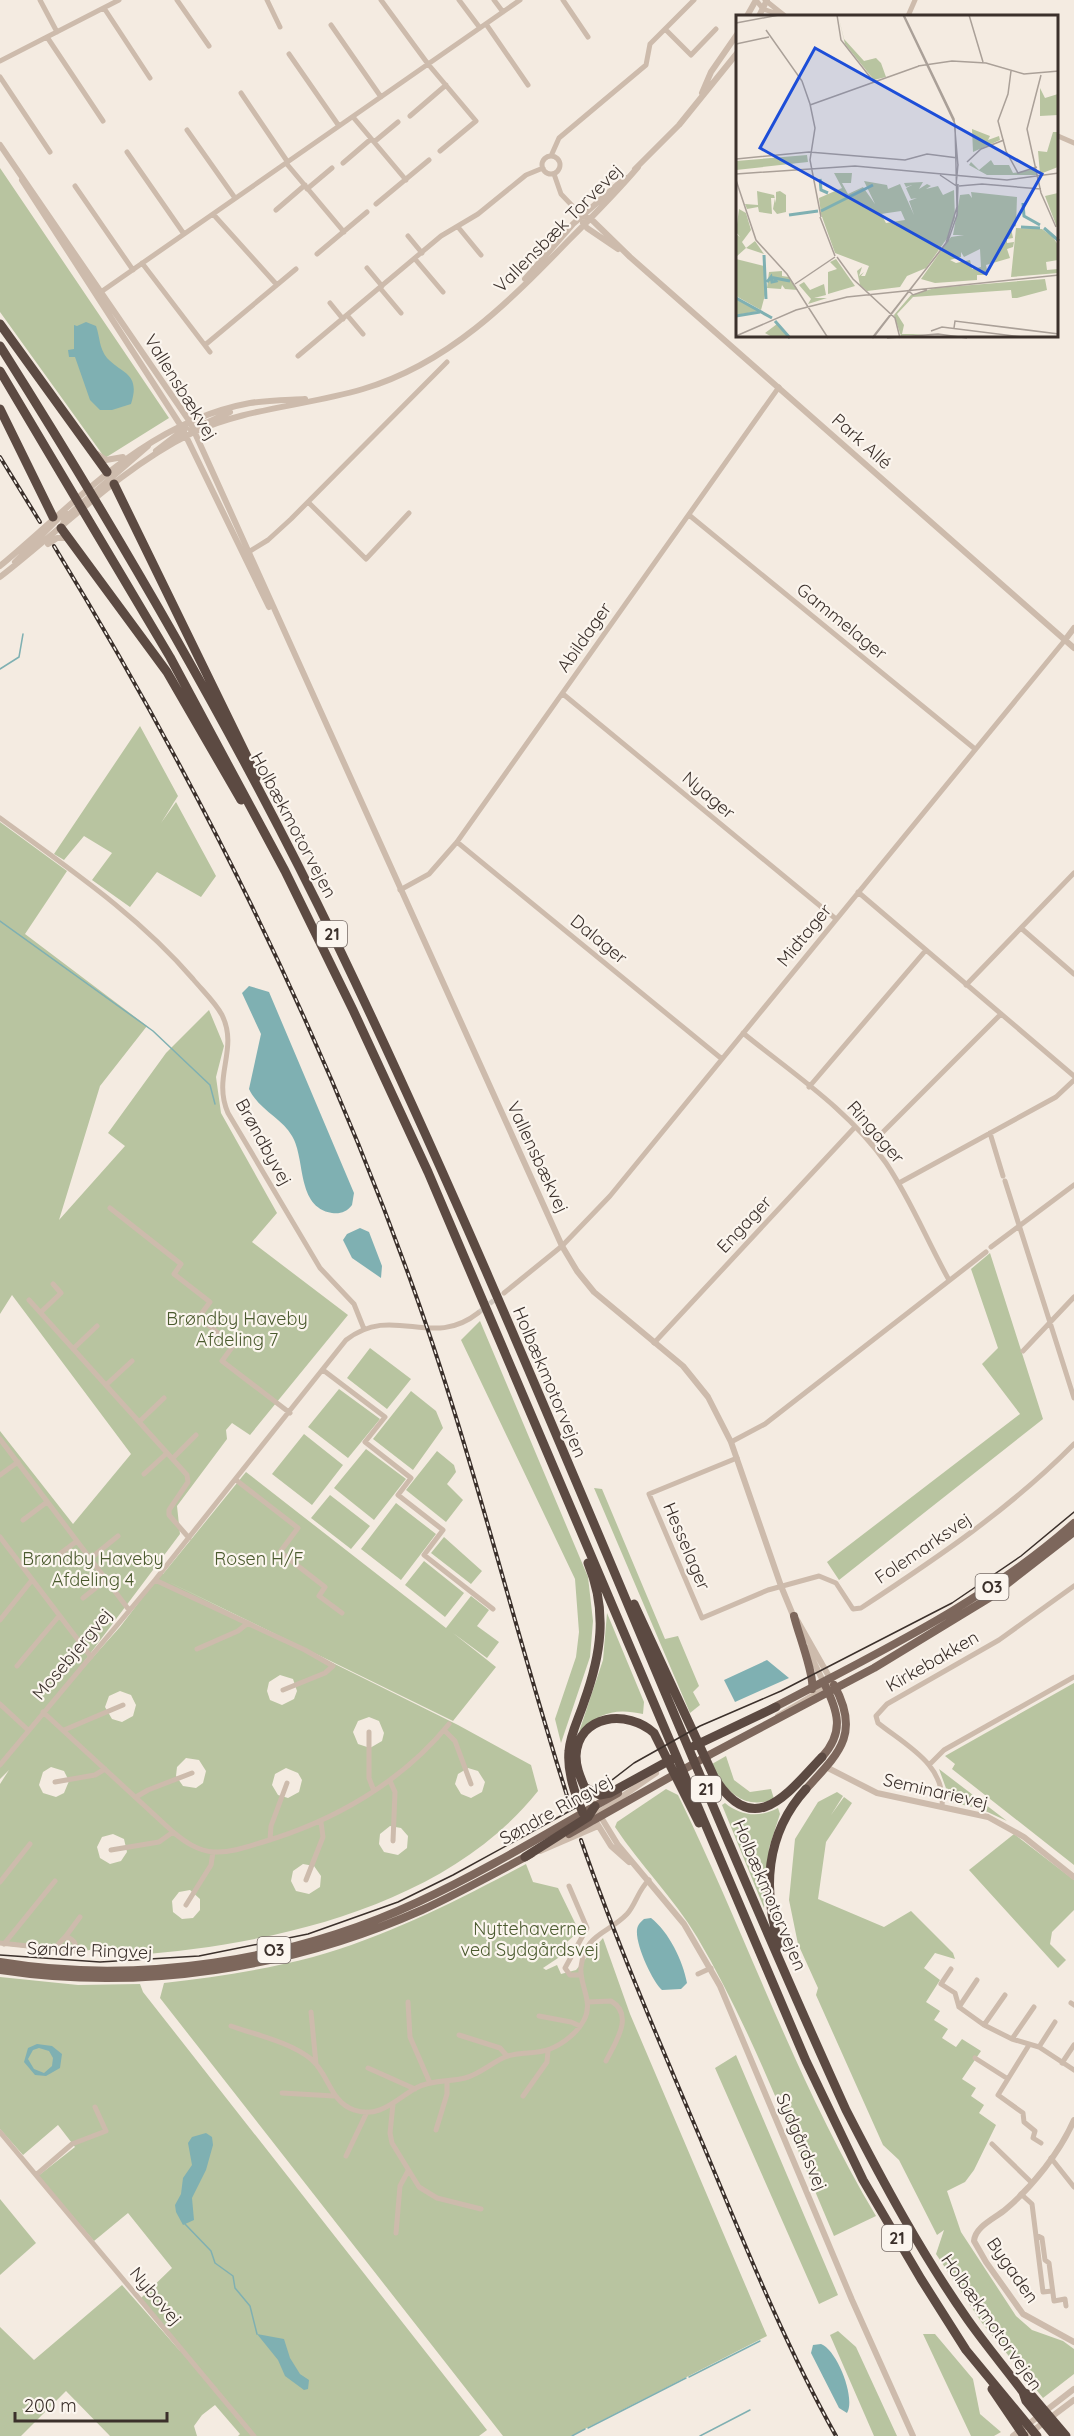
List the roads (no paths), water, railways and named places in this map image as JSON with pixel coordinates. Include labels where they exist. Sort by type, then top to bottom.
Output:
[{"type":"highway","points":[[0,324],[92,450],[250,761],[275,821]]},
{"type":"highway","name":"Holbækmotorvejen","points":[[0,346],[69,454],[170,628],[275,821],[338,945],[444,1174],[846,2110],[904,2219],[968,2320],[1027,2396],[1061,2434]]},
{"type":"highway","name":"Holbækmotorvejen","points":[[0,371],[165,647],[285,871],[353,1010],[428,1172],[806,2061],[863,2180],[966,2350],[1013,2415],[1037,2436]]},
{"type":"highway","points":[[0,409],[57,522],[167,672],[285,871]]},
{"type":"highway","points":[[525,1857],[584,1821],[569,1769],[570,1742],[593,1677],[600,1645],[601,1612],[593,1577],[574,1530],[569,1504]]},
{"type":"highway","points":[[605,1552],[629,1595],[714,1777],[729,1798],[737,1804],[755,1809],[774,1805],[826,1762]]},
{"type":"highway","points":[[726,1872],[712,1850],[659,1742],[646,1726],[626,1717],[615,1717],[604,1720],[587,1732],[580,1741],[576,1756],[578,1773],[587,1792],[600,1795],[610,1793],[659,1769],[706,1742],[776,1707]]},
{"type":"highway","points":[[806,1789],[780,1828],[772,1851],[768,1892],[770,1913],[779,1946],[797,1988],[808,2026]]},
{"type":"highway","points":[[1013,2415],[1026,2436]]},
{"type":"main road","name":"O3","points":[[902,1641],[984,1593],[1074,1523]]},
{"type":"main road","name":"Søndre Ringvej","points":[[0,1962],[65,1969],[148,1969],[238,1958],[286,1948],[351,1929],[417,1903],[666,1779],[768,1723],[829,1684],[988,1598],[1074,1532]]},
{"type":"main road","points":[[794,1616],[801,1644],[814,1678],[812,1689]]},
{"type":"main road","points":[[806,1789],[826,1762],[838,1724],[829,1684],[876,1662],[902,1641]]},
{"type":"main road","name":"Søndre Ringvej","points":[[776,1707],[812,1689],[829,1684]]},
{"type":"main road","name":"Søndre Ringvej","points":[[584,1821],[659,1769]]},
{"type":"main road","name":"Søndre Ringvej","points":[[0,1970],[66,1977],[127,1978],[195,1972],[270,1959],[350,1937],[421,1910],[525,1857]]},
{"type":"street","points":[[40,0],[57,32]]},
{"type":"street","points":[[177,0],[209,46]]},
{"type":"street","points":[[267,0],[280,27]]},
{"type":"street","points":[[381,0],[428,64],[476,121],[440,151]]},
{"type":"street","points":[[459,0],[480,28]]},
{"type":"street","points":[[494,0],[503,12]]},
{"type":"street","points":[[99,294],[520,0]]},
{"type":"street","points":[[563,0],[588,37]]},
{"type":"street","points":[[551,156],[560,164],[559,170],[554,174],[548,174],[543,168],[543,161],[551,156],[559,138],[646,65],[650,45],[694,0]]},
{"type":"street","points":[[748,15],[756,0],[763,9],[782,15]]},
{"type":"street","points":[[908,15],[915,0]]},
{"type":"street","points":[[0,61],[116,1]]},
{"type":"street","points":[[760,15],[766,1],[784,15]]},
{"type":"street","points":[[104,8],[150,78]]},
{"type":"street","points":[[486,24],[528,85]]},
{"type":"street","points":[[332,25],[381,97]]},
{"type":"street","points":[[665,29],[691,55],[716,29]]},
{"type":"street","name":"Vallensbæk Torvevej","points":[[699,99],[711,72],[736,36]]},
{"type":"street","points":[[47,37],[103,121]]},
{"type":"street","points":[[289,54],[339,126]]},
{"type":"street","name":"Vallensbæk Torvevej","points":[[192,428],[382,383],[418,367],[460,341],[498,309],[591,219],[680,125],[736,54]]},
{"type":"street","points":[[0,77],[50,152]]},
{"type":"street","points":[[410,116],[446,85]]},
{"type":"street","points":[[241,93],[286,162],[344,232]]},
{"type":"street","points":[[353,117],[406,180]]},
{"type":"street","points":[[343,163],[398,122]]},
{"type":"street","points":[[187,130],[235,198]]},
{"type":"street","points":[[1059,136],[1074,143]]},
{"type":"street","name":"Vallensbækvej","points":[[0,145],[26,189],[192,428],[246,553],[562,1245],[577,1271],[594,1293],[694,1378],[714,1408],[731,1442],[781,1586],[829,1684]]},
{"type":"street","points":[[127,152],[184,234]]},
{"type":"street","points":[[376,204],[429,160]]},
{"type":"street","name":"Vallensbæk Torvevej","points":[[498,309],[582,216],[638,167]]},
{"type":"street","points":[[276,210],[332,168]]},
{"type":"street","points":[[298,356],[441,236],[458,227],[526,175],[543,168]]},
{"type":"street","points":[[554,174],[561,194],[582,216],[584,225]]},
{"type":"street","points":[[75,186],[134,270]]},
{"type":"street","points":[[317,254],[367,212]]},
{"type":"street","points":[[213,214],[277,285]]},
{"type":"street","name":"Park Allé","points":[[582,216],[591,219],[630,257],[1074,648]]},
{"type":"street","name":"Park Allé","points":[[584,225],[630,257]]},
{"type":"street","points":[[458,227],[481,255]]},
{"type":"street","points":[[408,236],[422,253]]},
{"type":"street","points":[[415,259],[443,292]]},
{"type":"street","points":[[142,263],[210,352]]},
{"type":"street","points":[[367,268],[401,313]]},
{"type":"street","points":[[205,345],[296,269]]},
{"type":"street","name":"Vallensbækvej","points":[[99,294],[184,431],[246,553]]},
{"type":"street","points":[[330,303],[363,334]]},
{"type":"street","points":[[246,553],[268,540],[308,502],[447,362]]},
{"type":"street","name":"Abildager","points":[[400,890],[429,874],[457,842],[779,387]]},
{"type":"street","name":"Vallensbæk Torvevej","points":[[0,566],[70,512],[142,447],[152,441],[192,428],[252,402],[326,398]]},
{"type":"street","points":[[184,431],[192,428]]},
{"type":"street","name":"Vallensbæk Torvevej","points":[[70,512],[106,481],[131,471],[184,431]]},
{"type":"street","points":[[106,481],[152,441]]},
{"type":"street","points":[[92,450],[106,460],[111,460],[142,447]]},
{"type":"street","points":[[308,502],[366,559],[409,513]]},
{"type":"street","points":[[12,568],[15,561],[70,512]]},
{"type":"street","name":"Gammelager","points":[[689,514],[975,749]]},
{"type":"street","name":"Vallensbæk Torvevej","points":[[0,578],[20,562],[57,522]]},
{"type":"street","points":[[20,562],[57,538],[68,538]]},
{"type":"street","points":[[1065,640],[1074,628]]},
{"type":"street","name":"Midtager","points":[[562,1245],[610,1196],[1065,640]]},
{"type":"street","name":"Nyager","points":[[563,694],[836,919]]},
{"type":"street","name":"Brøndbyvej","points":[[0,818],[148,930],[220,1011],[229,1044],[221,1080],[223,1100],[228,1113],[314,1259],[327,1277],[354,1304],[364,1329]]},
{"type":"street","name":"Dalager","points":[[457,842],[722,1059]]},
{"type":"street","points":[[966,985],[1074,873]]},
{"type":"street","points":[[858,892],[1074,1078],[1056,1097],[899,1183]]},
{"type":"street","points":[[1020,928],[1074,974]]},
{"type":"street","points":[[809,1087],[926,950]]},
{"type":"street","points":[[871,1144],[1001,1014]]},
{"type":"street","name":"Ringager","points":[[743,1033],[809,1087],[871,1144],[899,1183],[949,1280]]},
{"type":"street","name":"Engager","points":[[654,1343],[855,1127]]},
{"type":"street","points":[[990,1133],[1074,1398]]},
{"type":"street","points":[[991,1247],[1074,1185]]},
{"type":"street","points":[[110,1208],[181,1264],[174,1274],[210,1302],[199,1317],[233,1346],[222,1361],[290,1413]]},
{"type":"street","points":[[504,1293],[562,1245]]},
{"type":"street","points":[[731,1442],[765,1424],[986,1252]]},
{"type":"street","points":[[40,1312],[61,1293],[53,1284]]},
{"type":"street","points":[[1023,1351],[1074,1298]]},
{"type":"street","points":[[29,1300],[173,1458],[189,1479],[169,1510],[169,1515],[189,1538]]},
{"type":"street","points":[[364,1329],[388,1323],[433,1330],[446,1329],[464,1323],[478,1313]]},
{"type":"street","points":[[73,1349],[97,1326]]},
{"type":"street","name":"Mosebjergvej","points":[[0,1765],[155,1580],[290,1413],[344,1342],[364,1329]]},
{"type":"street","points":[[106,1385],[132,1361]]},
{"type":"street","points":[[323,1370],[385,1417],[365,1442],[411,1478],[398,1495],[443,1530],[424,1555],[493,1609]]},
{"type":"street","points":[[139,1422],[164,1398]]},
{"type":"street","points":[[173,1458],[196,1436]]},
{"type":"street","points":[[0,1439],[129,1610]]},
{"type":"street","name":"Folemarksvej","points":[[781,1586],[813,1576],[825,1576],[836,1583],[853,1609],[861,1608],[982,1526],[1047,1472],[1074,1444]]},
{"type":"street","points":[[144,1474],[167,1453]]},
{"type":"street","name":"Hesselager","points":[[737,1458],[649,1494],[702,1618],[781,1586]]},
{"type":"street","points":[[0,1475],[18,1462]]},
{"type":"street","points":[[236,1480],[298,1528],[280,1552],[325,1587],[319,1596],[342,1614]]},
{"type":"street","points":[[23,1520],[47,1502]]},
{"type":"street","points":[[91,1558],[118,1536]]},
{"type":"street","points":[[0,1537],[91,1657]]},
{"type":"street","points":[[53,1559],[77,1541]]},
{"type":"street","points":[[0,1552],[6,1545]]},
{"type":"street","points":[[0,1620],[32,1580]]},
{"type":"street","points":[[83,1598],[107,1580]]},
{"type":"street","points":[[155,1580],[333,1666],[325,1673],[283,1690]]},
{"type":"street","name":"Kirkebakken","points":[[942,1806],[942,1788],[930,1764],[877,1722],[876,1716],[881,1708],[999,1640],[1074,1588]]},
{"type":"street","points":[[17,1666],[59,1616]]},
{"type":"street","name":"Vallensbækvej","points":[[794,1616],[829,1684]]},
{"type":"street","points":[[197,1648],[238,1630],[248,1623]]},
{"type":"street","points":[[829,1684],[833,1673],[890,1643],[902,1641]]},
{"type":"street","points":[[930,1764],[944,1749],[1074,1677]]},
{"type":"street","points":[[0,1704],[28,1730]]},
{"type":"street","points":[[64,1730],[123,1705]]},
{"type":"street","points":[[43,1712],[173,1832],[187,1843],[213,1852],[238,1849],[321,1822],[390,1781],[449,1724]]},
{"type":"street","points":[[444,1730],[455,1741],[471,1784]]},
{"type":"street","points":[[369,1732],[369,1778],[374,1791]]},
{"type":"street","name":"Seminarievej","points":[[826,1762],[848,1779],[877,1793],[974,1813],[1002,1823],[1074,1877]]},
{"type":"street","points":[[55,1782],[95,1775],[105,1768]]},
{"type":"street","points":[[136,1797],[192,1773]]},
{"type":"street","points":[[390,1781],[395,1792],[393,1841]]},
{"type":"street","points":[[270,1840],[271,1826],[287,1783]]},
{"type":"street","name":"Sydgårdsvej","points":[[584,1821],[587,1792]]},
{"type":"street","name":"Sydgårdsvej","points":[[584,1821],[618,1845],[641,1872]]},
{"type":"street","name":"Sydgårdsvej","points":[[584,1821],[649,1880],[684,1924],[711,1968],[852,2300],[913,2436]]},
{"type":"street","points":[[306,1880],[323,1837],[321,1822]]},
{"type":"street","points":[[111,1850],[159,1842],[173,1832]]},
{"type":"street","points":[[0,1882],[30,1844]]},
{"type":"street","points":[[186,1905],[211,1865],[213,1852]]},
{"type":"street","points":[[231,2026],[300,2052],[316,2064],[334,2096],[350,2108],[367,2112],[393,2104],[415,2088],[476,2074],[507,2056],[548,2051],[564,2042],[585,2019],[588,2002],[581,1975],[586,1947],[627,1914],[639,1892],[649,1880]]},
{"type":"street","points":[[2,1943],[55,1881]]},
{"type":"street","points":[[569,1886],[587,1928],[565,1964],[565,1970],[570,1975],[581,1975]]},
{"type":"street","points":[[54,1949],[80,1917]]},
{"type":"street","points":[[2,1943],[75,1951],[75,1942],[66,1936]]},
{"type":"street","points":[[698,1974],[711,1968]]},
{"type":"street","points":[[951,1969],[941,1984],[955,1994],[959,2007],[984,2025],[1012,2039],[1039,2047],[1074,2070]]},
{"type":"street","points":[[959,2007],[977,1980]]},
{"type":"street","points":[[984,2025],[1005,1995]]},
{"type":"street","points":[[588,2002],[611,2001],[619,2006],[623,2014],[623,2024],[606,2061]]},
{"type":"street","points":[[408,2002],[410,2037],[430,2083]]},
{"type":"street","points":[[1012,2039],[1034,2007]]},
{"type":"street","points":[[311,2012],[316,2064]]},
{"type":"street","points":[[539,2016],[580,2026]]},
{"type":"street","points":[[1039,2047],[1055,2022]]},
{"type":"street","points":[[459,2035],[500,2048],[507,2056]]},
{"type":"street","points":[[1029,2045],[998,2095],[1023,2113],[1024,2122],[1035,2131],[1033,2138],[1041,2143]]},
{"type":"street","points":[[1062,2063],[1074,2045]]},
{"type":"street","points":[[523,2096],[548,2062],[548,2051]]},
{"type":"street","points":[[975,2058],[1008,2079]]},
{"type":"street","points":[[368,2068],[415,2088]]},
{"type":"street","points":[[436,2130],[447,2094],[447,2081]]},
{"type":"street","points":[[282,2093],[334,2096]]},
{"type":"street","points":[[393,2104],[390,2133],[392,2143],[419,2187],[428,2194],[481,2209]]},
{"type":"street","points":[[36,2175],[72,2144],[106,2131],[94,2107]]},
{"type":"street","points":[[346,2156],[367,2112]]},
{"type":"street","name":"Bygaden","points":[[1074,2120],[1051,2158],[1021,2194],[1004,2211],[976,2231],[974,2244],[1023,2313],[1074,2342]]},
{"type":"street","name":"Nybovej","points":[[0,2132],[254,2436]]},
{"type":"street","points":[[992,2144],[1031,2182]]},
{"type":"street","points":[[1051,2158],[1074,2187]]},
{"type":"street","points":[[396,2233],[400,2187],[408,2171]]},
{"type":"street","points":[[1021,2194],[1032,2204],[1043,2292],[1052,2291]]},
{"type":"street","points":[[1036,2235],[1042,2238],[1045,2260],[1049,2264],[1054,2301],[1065,2299],[1066,2306]]},
{"type":"street","points":[[1013,2436],[1074,2389]]},
{"type":"street","points":[[1026,2436],[1074,2400]]},
{"type":"water","points":[[86,322],[96,326],[107,358],[132,380],[134,386],[131,404],[112,410],[100,410],[90,400],[75,357],[69,357],[68,350],[74,349],[74,325]]},
{"type":"water","points":[[249,986],[269,992],[354,1193],[352,1205],[343,1212],[332,1213],[321,1209],[313,1202],[307,1192],[292,1136],[259,1103],[249,1089],[261,1034],[242,993]]},
{"type":"water","points":[[360,1228],[369,1232],[382,1266],[381,1278],[352,1258],[343,1240],[347,1234]]},
{"type":"water","points":[[767,1660],[789,1678],[735,1702],[724,1680]]},
{"type":"water","points":[[651,1918],[664,1931],[679,1956],[687,1983],[681,1989],[662,1990],[644,1959],[638,1940],[638,1926],[644,1919]]},
{"type":"water","points":[[37,2044],[52,2046],[62,2054],[60,2068],[46,2076],[35,2075],[24,2062],[28,2048]],"holes":[[[39,2048],[49,2051],[53,2058],[52,2066],[44,2073],[34,2069],[28,2059],[33,2050]]]},
{"type":"water","points":[[206,2133],[212,2137],[213,2145],[206,2170],[192,2198],[194,2220],[183,2225],[175,2205],[181,2194],[183,2178],[192,2165],[188,2143],[192,2137]]},
{"type":"water","points":[[257,2334],[284,2339],[290,2358],[300,2374],[309,2380],[308,2389],[304,2390],[285,2376],[278,2360]]},
{"type":"water","points":[[821,2344],[833,2355],[843,2375],[849,2397],[847,2413],[839,2408],[811,2353],[813,2345]]},
{"type":"waterway","points":[[0,669],[19,657],[23,634]]},
{"type":"waterway","points":[[0,921],[153,1031],[210,1085],[215,1104]]},
{"type":"waterway","points":[[185,2224],[211,2251],[215,2263],[233,2276],[235,2288],[250,2306],[257,2334]]},
{"type":"waterway","points":[[689,2377],[760,2341]]},
{"type":"waterway","points":[[588,2428],[686,2378]]},
{"type":"waterway","points":[[700,2436],[750,2410]]},
{"type":"waterway","points":[[572,2436],[585,2429]]},
{"type":"tunnel","points":[[478,1313],[498,1297]]},
{"type":"tram line","points":[[0,1955],[100,1962],[199,1956],[308,1934],[398,1902],[453,1875],[577,1807],[634,1763],[700,1726],[781,1691],[952,1603],[1021,1556],[1074,1512]]},
{"type":"railway","points":[[0,457],[40,522]]},
{"type":"railway","points":[[54,546],[107,635],[207,816],[297,1002],[339,1097],[378,1193],[436,1353],[569,1802]]},
{"type":"railway","points":[[581,1840],[640,1995],[750,2257],[782,2330],[836,2436]]},
{"type":"park label","name":"Brøndby Haveby Afdeling 7","points":[[237,1328]]},
{"type":"park label","name":"Rosen H/F","points":[[259,1558]]},
{"type":"park label","name":"Brøndby Haveby Afdeling 4","points":[[93,1568]]},
{"type":"park label","name":"Nyttehaverne ved Sydgårdsvej","points":[[530,1938]]}]
